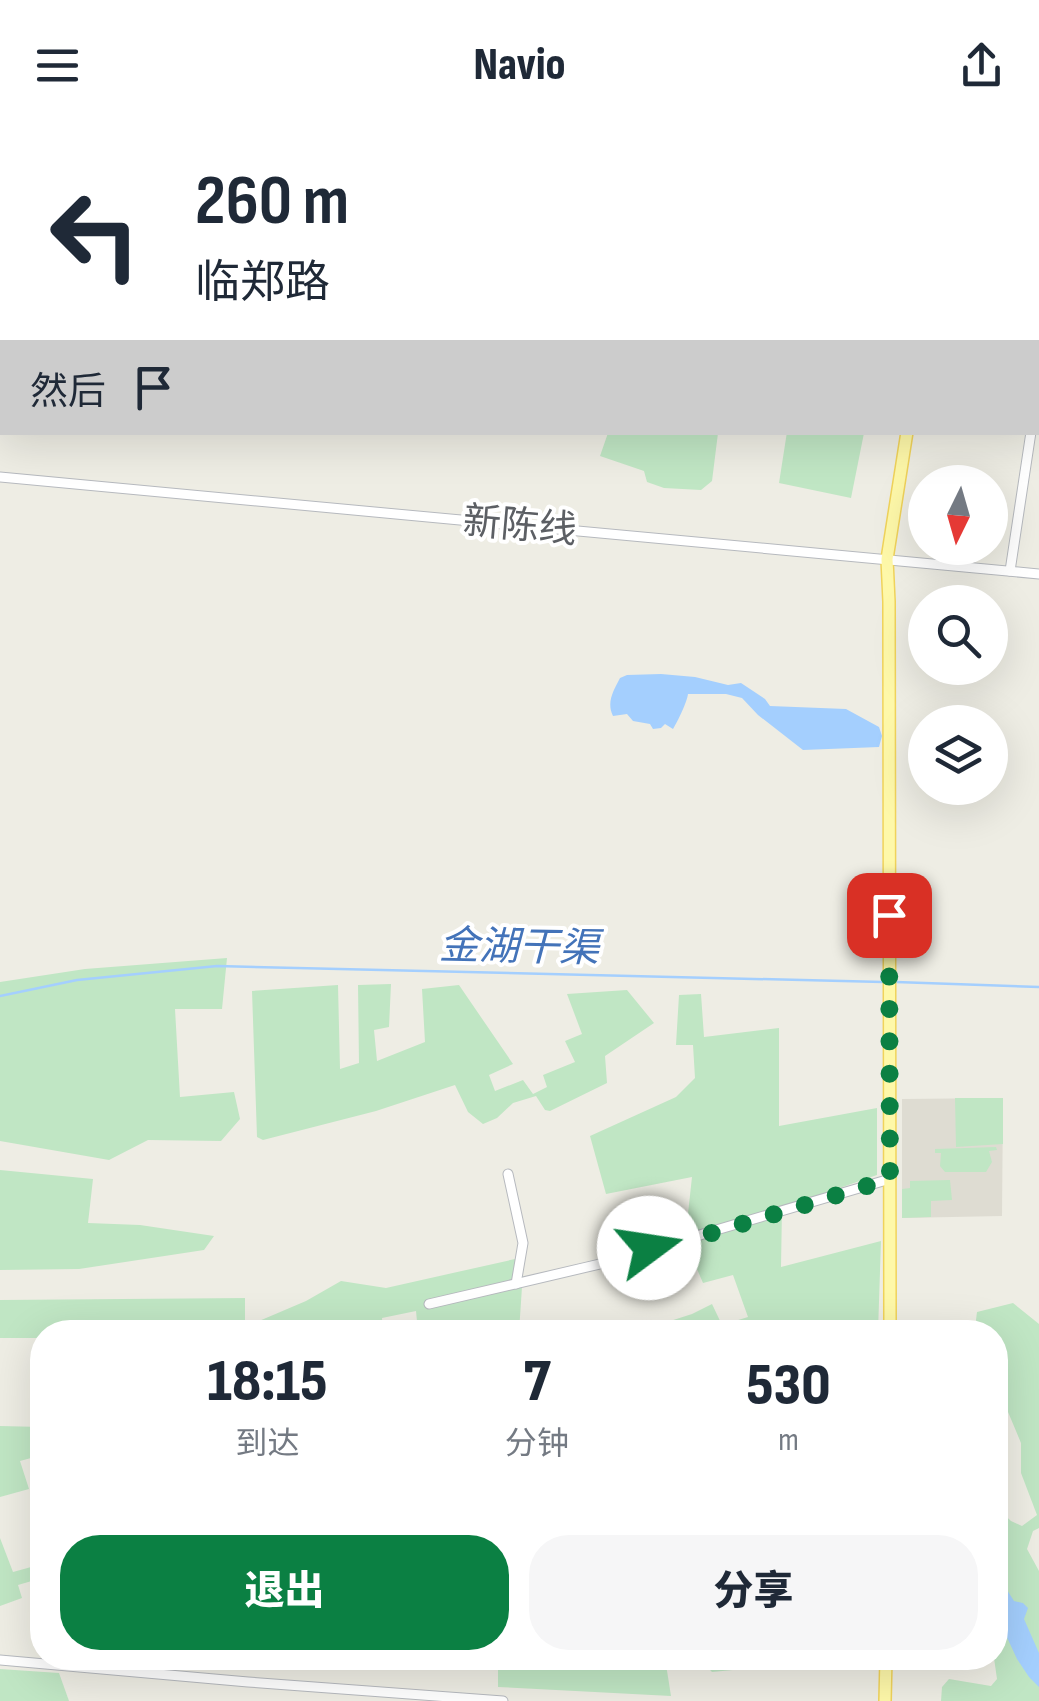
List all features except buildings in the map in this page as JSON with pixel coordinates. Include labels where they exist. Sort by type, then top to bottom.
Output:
[{"type":"main road","points":[[890,1320],[887,559],[907,435]]},
{"type":"main road","points":[[885,1701],[886,1670]]},
{"type":"street","points":[[1010,571],[1031,435]]},
{"type":"street","name":"新陈线","points":[[0,477],[1039,574]]},
{"type":"street","points":[[508,1174],[522,1243],[516,1284]]},
{"type":"street","points":[[429,1304],[617,1260],[649,1248],[666,1247],[890,1179]]},
{"type":"street","points":[[0,1660],[30,1663]]},
{"type":"street","points":[[113,1670],[504,1701]]},
{"type":"shaded area","points":[[1003,1098],[1002,1216],[902,1218],[902,1099]]},
{"type":"green space","points":[[607,435],[718,435],[712,481],[701,490],[664,488],[647,482],[644,471],[600,456]]},
{"type":"green space","points":[[787,435],[864,435],[851,498],[779,483]]},
{"type":"green space","points":[[227,958],[222,1009],[175,1009],[180,1097],[234,1092],[240,1119],[221,1141],[148,1140],[109,1160],[0,1141],[0,982],[85,969]]},
{"type":"green space","points":[[391,984],[389,1027],[374,1030],[377,1061],[425,1042],[422,989],[459,985],[513,1064],[489,1075],[495,1091],[523,1080],[533,1094],[547,1087],[543,1075],[575,1062],[565,1041],[582,1034],[567,994],[627,990],[654,1023],[605,1056],[607,1083],[550,1111],[536,1096],[513,1103],[497,1118],[483,1124],[468,1112],[455,1085],[376,1111],[263,1140],[257,1137],[252,991],[338,985],[340,1069],[359,1063],[358,985]]},
{"type":"green space","points":[[701,994],[704,1037],[779,1028],[779,1126],[877,1108],[877,1175],[782,1208],[781,1267],[881,1241],[878,1320],[738,1320],[748,1317],[733,1275],[703,1283],[685,1241],[692,1177],[606,1194],[590,1136],[676,1097],[695,1078],[693,1045],[676,1045],[679,995]]},
{"type":"green space","points":[[955,1098],[1003,1098],[1003,1144],[956,1147]]},
{"type":"green space","points":[[935,1149],[997,1150],[989,1151],[992,1162],[986,1172],[945,1172],[940,1166],[941,1153],[935,1153]]},
{"type":"green space","points":[[0,1170],[93,1179],[88,1223],[140,1225],[214,1236],[204,1250],[79,1269],[0,1270]]},
{"type":"green space","points":[[950,1180],[952,1200],[931,1201],[931,1217],[902,1218],[902,1189],[910,1188],[910,1181]]},
{"type":"green space","points":[[524,1257],[520,1320],[417,1320],[416,1311],[382,1320],[261,1320],[341,1281],[386,1288]]},
{"type":"green space","points":[[245,1298],[245,1320],[30,1320],[30,1338],[0,1338],[0,1300]]},
{"type":"green space","points":[[1013,1303],[1039,1324],[1039,1528],[1033,1531],[1027,1549],[1039,1571],[1039,1701],[941,1701],[942,1687],[949,1679],[991,1686],[997,1679],[996,1670],[1008,1670],[1008,1607],[1013,1602],[1008,1593],[1008,1518],[1022,1526],[1037,1515],[1021,1473],[1021,1443],[1008,1412],[1008,1320],[976,1320],[977,1312]]},
{"type":"green space","points":[[712,1304],[720,1320],[673,1320],[692,1314]]},
{"type":"green space","points":[[0,1426],[30,1427],[30,1458],[20,1461],[29,1489],[0,1497]]},
{"type":"green space","points":[[0,1538],[13,1572],[30,1567],[30,1582],[18,1585],[22,1598],[0,1606]]},
{"type":"green space","points":[[0,1669],[59,1673],[69,1701],[0,1701]]},
{"type":"green space","points":[[498,1670],[667,1670],[671,1696],[498,1687]]},
{"type":"water","points":[[661,674],[728,685],[741,683],[770,706],[846,709],[879,727],[879,747],[803,750],[742,698],[726,694],[688,694],[673,729],[665,724],[653,729],[650,724],[633,721],[627,714],[613,716],[611,701],[620,678]]},
{"type":"water","points":[[1008,1592],[1014,1601],[1028,1608],[1024,1619],[1039,1653],[1039,1687],[1017,1659],[1008,1640]]},
{"type":"waterway","name":"金湖干渠","points":[[0,996],[77,980],[217,966],[883,982]]},
{"type":"waterway","name":"金湖干渠","points":[[896,982],[1039,987]]},
{"type":"route","points":[[649,1248],[666,1247],[890,1179],[889,915]]}]
